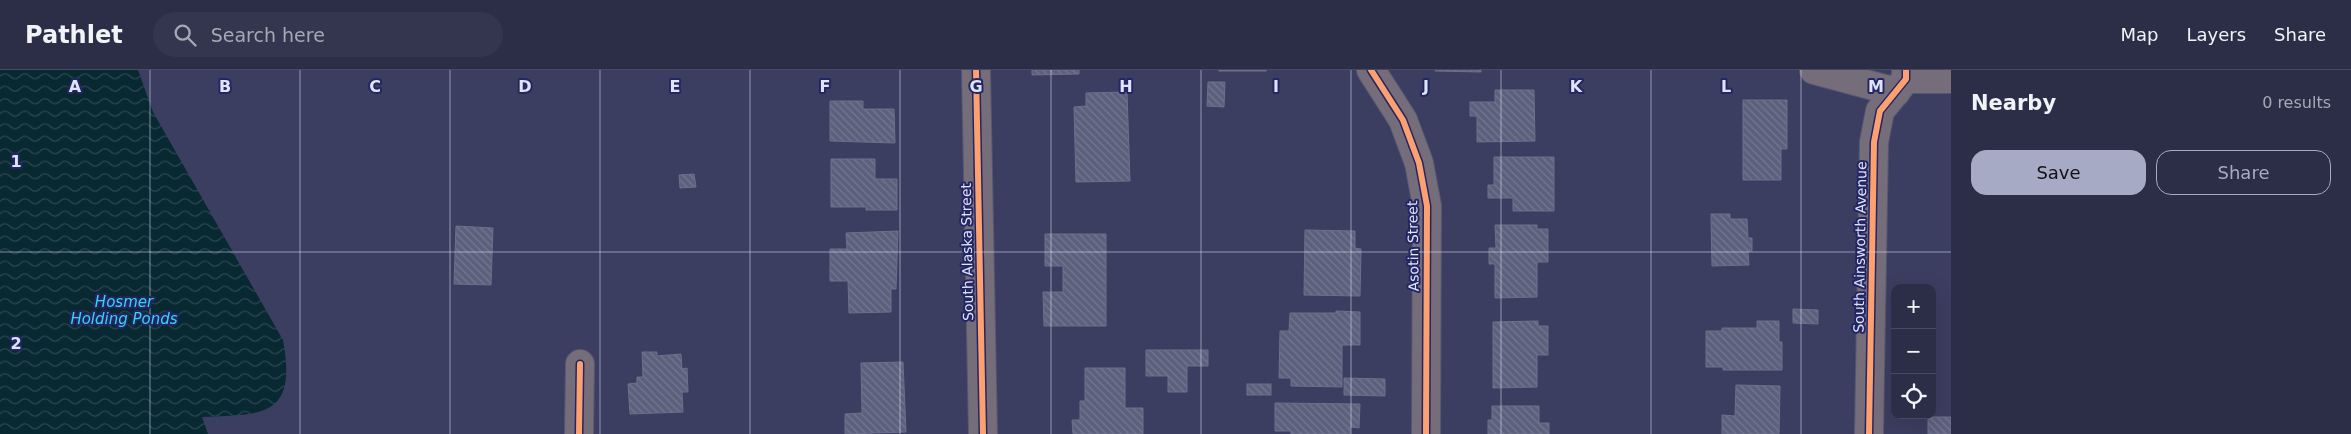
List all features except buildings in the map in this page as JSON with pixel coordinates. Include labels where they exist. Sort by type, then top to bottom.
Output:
[{"type":"street","name":"South Alaska Street","points":[[976,70],[983,434]]},
{"type":"street","name":"Asotin Street","points":[[1371,70],[1403,120],[1419,163],[1427,206],[1426,434]]},
{"type":"street","points":[[1814,70],[1903,80],[1951,79]]},
{"type":"street","name":"South Ainsworth Avenue","points":[[1869,434],[1874,142],[1880,111],[1903,80]]},
{"type":"street","points":[[579,434],[580,364]]},
{"type":"water","name":"Hosmer Holding Ponds","points":[[0,70],[138,70],[153,112],[283,340],[286,365],[285,384],[280,397],[271,406],[259,412],[243,415],[202,417],[208,434],[0,434]]},
{"type":"cycle path","points":[[976,70],[983,434]]},
{"type":"cycle path","points":[[1371,70],[1403,120],[1419,163],[1427,206],[1426,434]]},
{"type":"cycle path","points":[[1869,434],[1874,142],[1880,111],[1906,79],[1906,70]]},
{"type":"cycle path","points":[[579,434],[580,364]]}]
